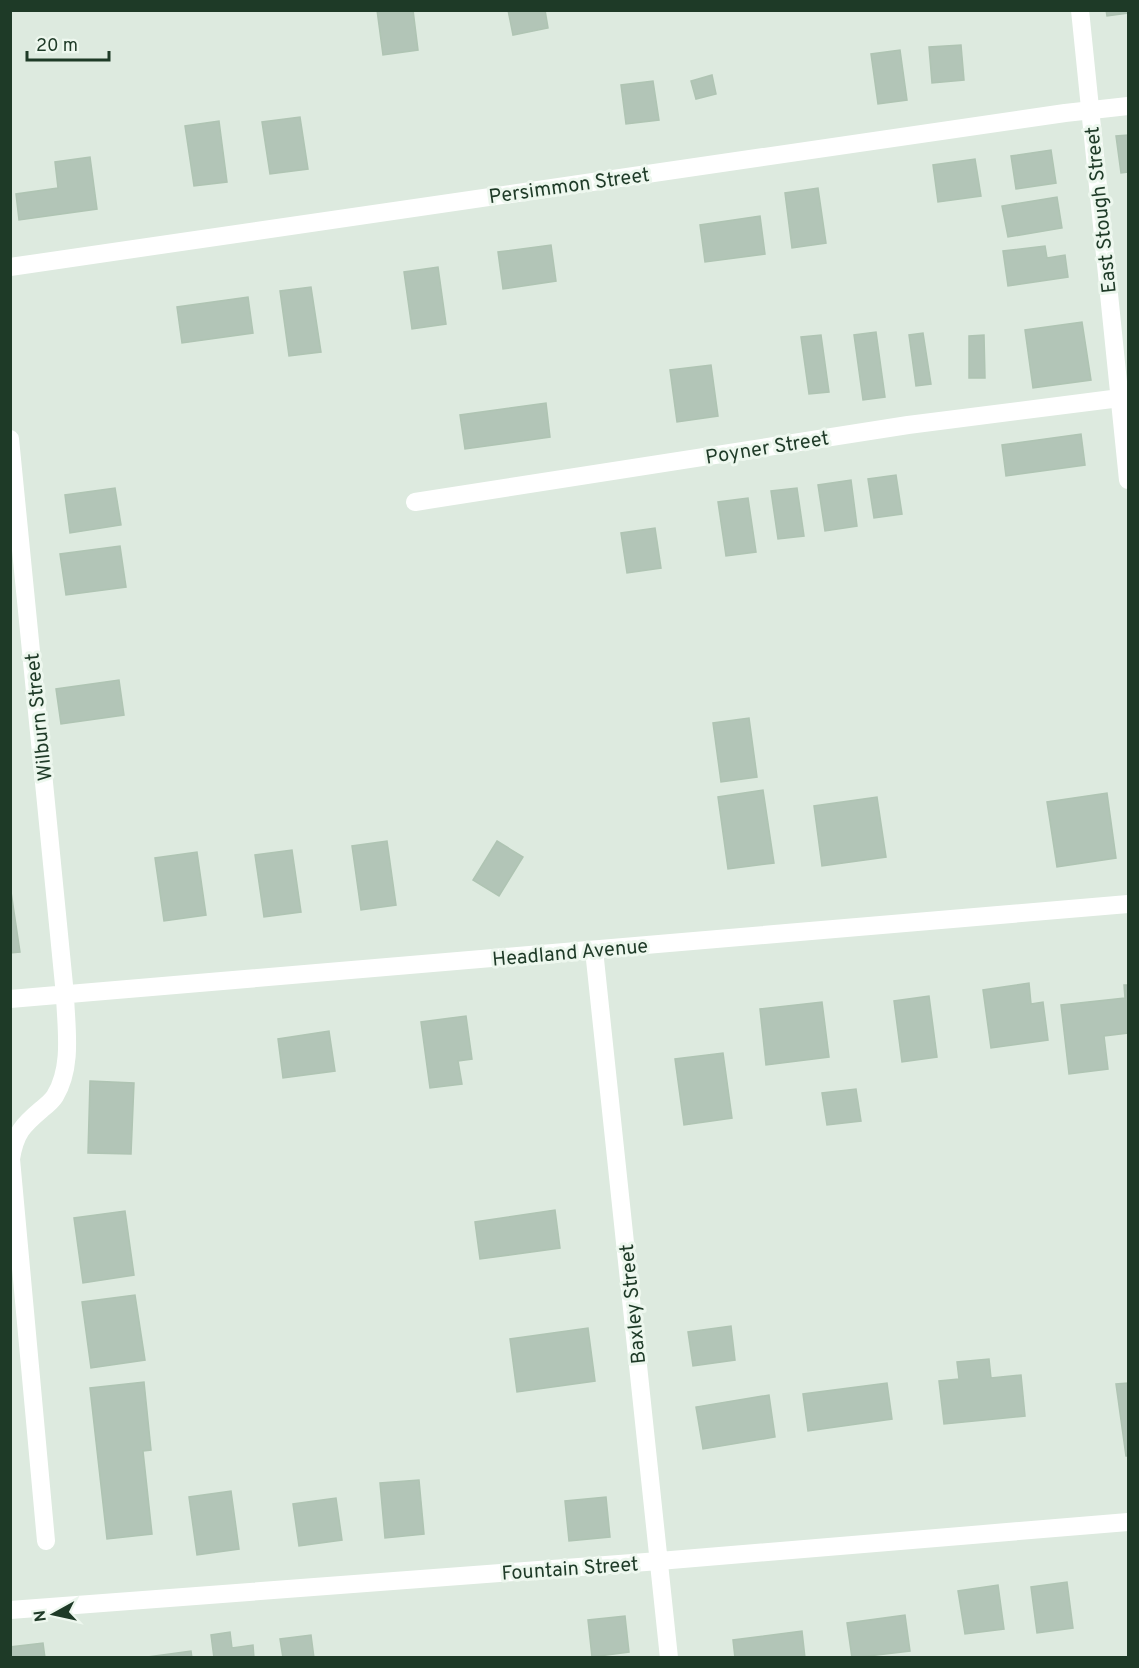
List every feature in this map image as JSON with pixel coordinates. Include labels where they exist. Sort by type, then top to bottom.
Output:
[{"type":"street","name":"East Stough Street","points":[[1080,10],[1128,480]]},
{"type":"street","name":"Persimmon Street","points":[[10,267],[1090,109],[1128,106]]},
{"type":"street","name":"Poyner Street","points":[[416,502],[908,425],[1120,398]]},
{"type":"street","name":"Wilburn Street","points":[[10,439],[65,995],[66,1073],[54,1099],[25,1123],[19,1132],[11,1159],[46,1541]]},
{"type":"street","name":"Headland Avenue","points":[[10,999],[1128,904]]},
{"type":"street","name":"Baxley Street","points":[[594,950],[669,1658]]},
{"type":"street","name":"Fountain Street","points":[[10,1610],[659,1561],[1128,1522]]},
{"type":"building","points":[[377,10],[413,10],[418,50],[383,55]]},
{"type":"building","points":[[508,10],[545,10],[548,28],[513,35]]},
{"type":"building","points":[[1106,10],[1128,10],[1128,13],[1107,16]]},
{"type":"building","points":[[961,45],[964,80],[932,83],[929,47]]},
{"type":"building","points":[[900,50],[907,100],[878,104],[871,54]]},
{"type":"building","points":[[712,75],[716,94],[696,99],[691,81]]},
{"type":"building","points":[[653,81],[659,120],[626,124],[621,85]]},
{"type":"building","points":[[300,117],[308,169],[270,174],[262,122]]},
{"type":"building","points":[[219,121],[227,182],[194,186],[185,126]]},
{"type":"building","points":[[1128,135],[1128,172],[1121,173],[1116,136]]},
{"type":"building","points":[[1051,150],[1056,183],[1016,189],[1011,156]]},
{"type":"building","points":[[90,157],[97,209],[19,220],[16,194],[58,188],[55,162]]},
{"type":"building","points":[[975,159],[981,196],[938,202],[933,165]]},
{"type":"building","points":[[818,188],[826,243],[792,248],[785,193]]},
{"type":"building","points":[[1057,197],[1062,228],[1008,237],[1002,206]]},
{"type":"building","points":[[760,216],[765,254],[705,262],[700,225]]},
{"type":"building","points":[[551,245],[556,281],[503,289],[498,252]]},
{"type":"building","points":[[1045,246],[1047,258],[1065,255],[1068,277],[1008,286],[1003,251]]},
{"type":"building","points":[[438,267],[446,324],[412,329],[404,272]]},
{"type":"building","points":[[311,287],[321,352],[289,356],[280,291]]},
{"type":"building","points":[[248,297],[253,333],[182,343],[177,307]]},
{"type":"building","points":[[1082,322],[1091,380],[1033,388],[1025,330]]},
{"type":"building","points":[[876,332],[885,397],[863,400],[854,335]]},
{"type":"building","points":[[923,333],[931,384],[916,386],[909,335]]},
{"type":"building","points":[[821,335],[829,392],[809,394],[801,337]]},
{"type":"building","points":[[984,335],[985,378],[969,378],[969,336]]},
{"type":"building","points":[[711,365],[718,416],[677,422],[670,370]]},
{"type":"building","points":[[546,403],[550,437],[465,449],[460,415]]},
{"type":"building","points":[[1081,434],[1085,465],[1006,476],[1002,445]]},
{"type":"building","points":[[896,475],[902,514],[874,518],[868,479]]},
{"type":"building","points":[[851,480],[857,526],[825,531],[818,485]]},
{"type":"building","points":[[115,488],[121,525],[70,533],[65,495]]},
{"type":"building","points":[[797,488],[804,536],[778,539],[771,491]]},
{"type":"building","points":[[748,498],[756,552],[726,556],[718,502]]},
{"type":"building","points":[[655,528],[661,568],[627,573],[621,533]]},
{"type":"building","points":[[120,546],[126,587],[66,595],[60,554]]},
{"type":"building","points":[[119,680],[124,715],[61,724],[56,689]]},
{"type":"building","points":[[749,718],[757,777],[721,782],[713,723]]},
{"type":"building","points":[[763,790],[774,863],[728,869],[718,797]]},
{"type":"building","points":[[1107,793],[1116,858],[1057,867],[1047,802]]},
{"type":"building","points":[[877,797],[886,857],[822,866],[814,806]]},
{"type":"building","points":[[387,841],[396,905],[361,910],[352,846]]},
{"type":"building","points":[[497,841],[523,857],[499,896],[473,880]]},
{"type":"building","points":[[292,850],[301,912],[264,917],[255,855]]},
{"type":"building","points":[[197,852],[206,915],[164,921],[155,858]]},
{"type":"building","points":[[10,885],[20,952],[10,953]]},
{"type":"building","points":[[1029,983],[1031,1004],[1043,1002],[1048,1040],[991,1048],[983,990]]},
{"type":"building","points":[[1124,985],[1128,985],[1128,1033],[1104,1036],[1108,1069],[1069,1074],[1061,1005],[1125,998]]},
{"type":"building","points":[[929,996],[937,1057],[902,1062],[894,1001]]},
{"type":"building","points":[[822,1002],[829,1057],[766,1065],[760,1009]]},
{"type":"building","points":[[466,1016],[472,1059],[458,1061],[462,1084],[430,1088],[421,1022]]},
{"type":"building","points":[[329,1031],[335,1071],[283,1078],[278,1039]]},
{"type":"building","points":[[723,1053],[732,1118],[684,1125],[675,1059]]},
{"type":"building","points":[[90,1081],[134,1083],[131,1154],[88,1153]]},
{"type":"building","points":[[856,1089],[861,1121],[827,1125],[822,1093]]},
{"type":"building","points":[[555,1210],[560,1248],[480,1259],[475,1222]]},
{"type":"building","points":[[125,1211],[134,1275],[83,1283],[74,1218]]},
{"type":"building","points":[[135,1295],[145,1360],[91,1368],[82,1302]]},
{"type":"building","points":[[731,1326],[735,1360],[693,1366],[688,1332]]},
{"type":"building","points":[[588,1328],[595,1381],[517,1392],[510,1339]]},
{"type":"building","points":[[989,1359],[991,1378],[1021,1375],[1025,1416],[944,1424],[939,1381],[959,1379],[957,1362]]},
{"type":"building","points":[[144,1382],[151,1450],[143,1451],[152,1534],[107,1539],[90,1388]]},
{"type":"building","points":[[887,1383],[892,1419],[808,1431],[803,1394]]},
{"type":"building","points":[[1128,1383],[1128,1456],[1126,1456],[1116,1384]]},
{"type":"building","points":[[769,1395],[775,1437],[703,1449],[696,1407]]},
{"type":"building","points":[[419,1480],[424,1534],[385,1538],[380,1483]]},
{"type":"building","points":[[231,1491],[239,1549],[197,1555],[189,1497]]},
{"type":"building","points":[[606,1497],[610,1537],[569,1541],[565,1501]]},
{"type":"building","points":[[336,1498],[342,1540],[299,1546],[293,1504]]},
{"type":"building","points":[[1067,1582],[1073,1628],[1037,1633],[1031,1587]]},
{"type":"building","points":[[998,1585],[1004,1629],[965,1634],[958,1591]]},
{"type":"building","points":[[905,1615],[910,1651],[852,1658],[847,1623]]},
{"type":"building","points":[[625,1616],[629,1652],[592,1657],[588,1620]]},
{"type":"building","points":[[802,1631],[805,1658],[735,1658],[733,1640]]},
{"type":"building","points":[[230,1632],[232,1648],[253,1645],[254,1658],[214,1658],[211,1635]]},
{"type":"building","points":[[311,1635],[314,1658],[283,1658],[280,1639]]},
{"type":"building","points":[[43,1643],[45,1658],[10,1658],[10,1647]]},
{"type":"building","points":[[191,1651],[192,1658],[148,1658],[148,1657]]}]
